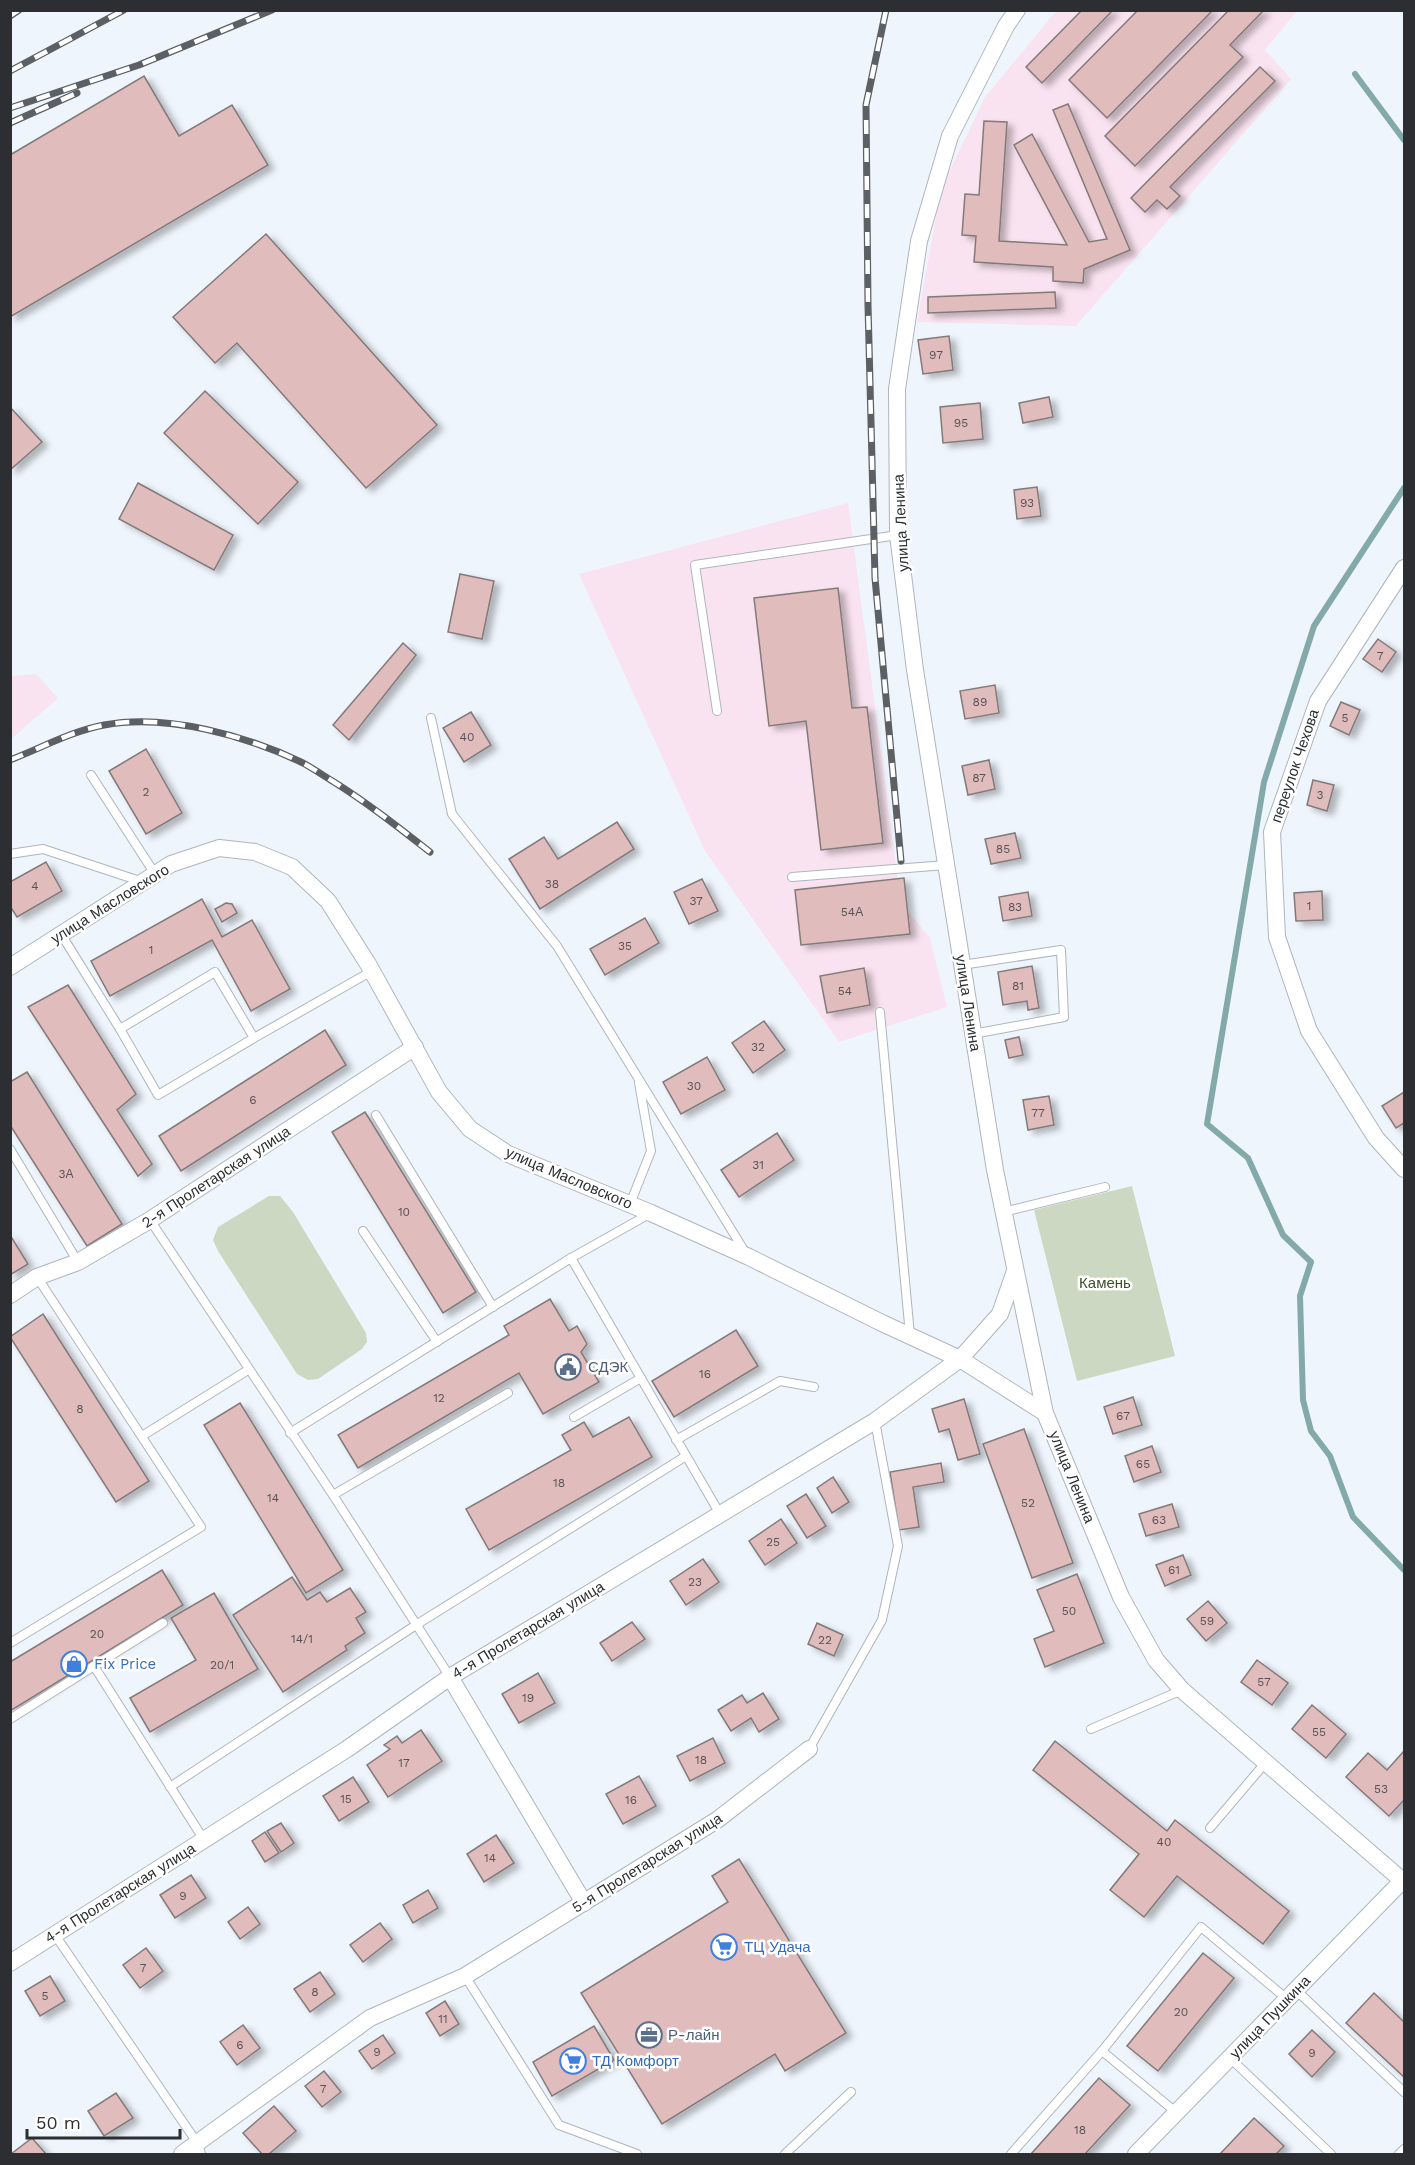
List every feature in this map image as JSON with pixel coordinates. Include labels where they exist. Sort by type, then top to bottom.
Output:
[{"type":"street","name":"улица Ленина","points":[[1017,10],[1006,26],[950,136],[919,241],[897,389],[898,535],[915,670],[973,1034],[1015,1271],[1045,1413],[1121,1598],[1156,1660],[1182,1690],[1404,1880]]},
{"type":"street","name":"переулок Чехова","points":[[1404,568],[1318,701],[1272,832],[1277,937],[1309,1031],[1376,1138],[1404,1169]]},
{"type":"street","name":"улица Масловского","points":[[10,967],[171,864],[219,848],[255,852],[292,867],[328,901],[372,971],[439,1092],[470,1129],[508,1154],[630,1204],[749,1257],[960,1359],[1045,1413]]},
{"type":"street","name":"2-я Пролетарская улица","points":[[10,1295],[37,1277],[78,1262],[150,1220],[415,1047]]},
{"type":"street","name":"4-я Пролетарская улица","points":[[13,1957],[55,1935],[347,1749],[450,1677],[875,1421],[960,1359],[1000,1314],[1015,1271]]},
{"type":"street","points":[[450,1677],[584,1903]]},
{"type":"street","name":"5-я Пролетарская улица","points":[[183,2154],[199,2149],[370,2018],[465,1976],[717,1820],[809,1749]]},
{"type":"street","name":"улица Пушкина","points":[[1136,2154],[1404,1880]]},
{"type":"lane","points":[[717,711],[695,565],[898,535]]},
{"type":"lane","points":[[430,718],[452,814],[556,946],[749,1257]]},
{"type":"lane","points":[[91,775],[149,878]]},
{"type":"lane","points":[[10,854],[43,849],[149,878]]},
{"type":"lane","points":[[792,878],[946,865]]},
{"type":"lane","points":[[61,934],[158,1095],[372,971]]},
{"type":"lane","points":[[962,965],[1061,950],[1064,1017],[973,1034]]},
{"type":"lane","points":[[120,1029],[215,972],[254,1038]]},
{"type":"lane","points":[[880,1012],[910,1336]]},
{"type":"lane","points":[[630,1204],[651,1151],[637,1076]]},
{"type":"lane","points":[[376,1115],[494,1306]]},
{"type":"lane","points":[[10,1149],[78,1262]]},
{"type":"lane","points":[[1003,1212],[1105,1187]]},
{"type":"lane","points":[[290,1433],[571,1258],[651,1213]]},
{"type":"lane","points":[[150,1220],[333,1495],[450,1677]]},
{"type":"lane","points":[[363,1231],[437,1342]]},
{"type":"lane","points":[[571,1258],[720,1514]]},
{"type":"lane","points":[[10,1643],[201,1527],[37,1277]]},
{"type":"lane","points":[[142,1436],[248,1370]]},
{"type":"lane","points":[[574,1416],[641,1378]]},
{"type":"lane","points":[[676,1440],[780,1381],[814,1387]]},
{"type":"lane","points":[[333,1495],[508,1393]]},
{"type":"lane","name":"5-я Пролетарская улица","points":[[809,1749],[882,1620],[898,1546],[875,1421]]},
{"type":"lane","points":[[170,1786],[416,1625],[686,1456]]},
{"type":"lane","points":[[10,1719],[163,1623]]},
{"type":"lane","points":[[94,1666],[204,1840]]},
{"type":"lane","points":[[1091,1729],[1182,1690]]},
{"type":"lane","points":[[1210,1827],[1266,1762]]},
{"type":"lane","points":[[1011,2154],[1102,2051],[1201,1927],[1292,1994],[1404,2092]]},
{"type":"lane","points":[[55,1935],[199,2149]]},
{"type":"lane","points":[[465,1976],[559,2125],[637,2154]]},
{"type":"lane","points":[[1102,2051],[1177,2113]]},
{"type":"lane","points":[[1230,2058],[1331,2154]]},
{"type":"lane","points":[[785,2154],[851,2092]]},
{"type":"lane","points":[[1399,2154],[1404,2149]]},
{"type":"shaded area","points":[[1056,11],[1297,11],[1265,50],[1291,79],[1076,326],[917,322],[941,189],[985,97]]},
{"type":"shaded area","points":[[848,503],[901,903],[930,938],[947,1007],[839,1042],[705,851],[579,574]]},
{"type":"shaded area","points":[[36,674],[58,698],[11,739],[11,676]]},
{"type":"green space","name":"Камень","points":[[1132,1186],[1175,1356],[1077,1381],[1034,1210]]},
{"type":"green space","points":[[269,1196],[280,1196],[293,1212],[366,1333],[367,1342],[362,1349],[318,1379],[308,1380],[297,1374],[213,1240],[218,1227]]},
{"type":"building","points":[[1082,10],[1113,10],[1042,83],[1026,67]]},
{"type":"building","points":[[1138,10],[1213,10],[1107,118],[1069,80]]},
{"type":"building","points":[[1229,10],[1264,10],[1230,45],[1243,57],[1135,166],[1105,136]]},
{"type":"building","points":[[1260,67],[1275,81],[1170,187],[1180,196],[1167,209],[1157,200],[1145,212],[1131,198]]},
{"type":"building","points":[[144,76],[179,136],[232,105],[268,165],[10,317],[10,155]]},
{"type":"building","points":[[1068,104],[1130,250],[1084,269],[1083,283],[1053,281],[1053,267],[974,262],[976,236],[962,235],[965,194],[979,195],[984,121],[1007,122],[999,241],[1067,245],[1014,145],[1032,134],[1089,242],[1107,239],[1053,110]]},
{"type":"building","points":[[266,234],[437,425],[366,488],[237,343],[215,363],[173,317]]},
{"type":"building","points":[[1055,292],[1056,308],[928,313],[928,297]]},
{"type":"building","points":[[949,336],[953,370],[923,374],[918,340]]},
{"type":"building","points":[[205,391],[298,482],[258,524],[164,433]]},
{"type":"building","points":[[1049,397],[1053,417],[1023,423],[1019,403]]},
{"type":"building","points":[[980,403],[983,439],[943,443],[940,407]]},
{"type":"building","points":[[10,407],[42,442],[10,470]]},
{"type":"building","points":[[138,483],[233,535],[214,570],[119,519]]},
{"type":"building","points":[[1037,487],[1041,516],[1017,519],[1014,490]]},
{"type":"building","points":[[460,574],[494,581],[482,639],[448,632]]},
{"type":"building","points":[[838,588],[852,708],[867,707],[883,843],[821,850],[806,721],[769,726],[754,598]]},
{"type":"building","points":[[1378,639],[1396,652],[1382,672],[1363,659]]},
{"type":"building","points":[[403,643],[416,655],[349,740],[333,725]]},
{"type":"building","points":[[995,685],[999,713],[965,719],[960,691]]},
{"type":"building","points":[[1341,702],[1360,710],[1349,735],[1330,726]]},
{"type":"building","points":[[471,712],[491,745],[464,762],[443,728]]},
{"type":"building","points":[[146,749],[182,813],[146,834],[109,771]]},
{"type":"building","points":[[989,760],[995,789],[968,795],[962,766]]},
{"type":"building","points":[[1313,780],[1334,785],[1327,811],[1307,805]]},
{"type":"building","points":[[617,822],[634,849],[540,909],[509,859],[544,837],[558,859]]},
{"type":"building","points":[[1015,833],[1021,858],[991,864],[985,839]]},
{"type":"building","points":[[46,862],[62,891],[17,917],[10,906],[10,882]]},
{"type":"building","points":[[904,878],[910,934],[801,945],[795,890]]},
{"type":"building","points":[[702,879],[718,911],[689,924],[674,892]]},
{"type":"building","points":[[1322,891],[1323,920],[1296,921],[1294,893]]},
{"type":"building","points":[[1028,892],[1032,916],[1003,921],[999,897]]},
{"type":"building","points":[[202,899],[222,937],[252,920],[290,989],[251,1011],[212,940],[110,996],[91,961]]},
{"type":"building","points":[[226,903],[232,904],[237,913],[222,922],[215,909]]},
{"type":"building","points":[[645,918],[659,943],[605,975],[590,949]]},
{"type":"building","points":[[1032,966],[1039,1008],[1028,1010],[1027,1001],[1003,1005],[998,972]]},
{"type":"building","points":[[864,968],[870,1005],[827,1013],[820,976]]},
{"type":"building","points":[[68,985],[136,1094],[117,1110],[152,1164],[138,1176],[28,1007]]},
{"type":"building","points":[[764,1021],[785,1050],[753,1073],[732,1043]]},
{"type":"building","points":[[325,1030],[346,1065],[181,1171],[159,1136]]},
{"type":"building","points":[[1019,1037],[1023,1055],[1009,1058],[1005,1040]]},
{"type":"building","points":[[707,1057],[725,1090],[681,1114],[663,1082]]},
{"type":"building","points":[[27,1072],[122,1224],[87,1246],[10,1125],[10,1082]]},
{"type":"building","points":[[1404,1092],[1404,1123],[1396,1128],[1382,1106]]},
{"type":"building","points":[[1049,1096],[1054,1125],[1028,1130],[1023,1100]]},
{"type":"building","points":[[365,1112],[476,1292],[443,1313],[332,1132]]},
{"type":"building","points":[[777,1133],[794,1160],[739,1197],[721,1170]]},
{"type":"building","points":[[10,1235],[28,1264],[10,1275]]},
{"type":"building","points":[[550,1299],[569,1331],[577,1326],[587,1344],[581,1352],[599,1382],[543,1414],[519,1373],[358,1468],[338,1435],[509,1335],[504,1326]]},
{"type":"building","points":[[43,1314],[149,1481],[116,1502],[10,1337]]},
{"type":"building","points":[[736,1330],[758,1366],[674,1417],[652,1381]]},
{"type":"building","points":[[1133,1397],[1142,1425],[1113,1434],[1104,1407]]},
{"type":"building","points":[[964,1399],[980,1454],[958,1460],[949,1429],[939,1432],[932,1409]]},
{"type":"building","points":[[240,1403],[343,1570],[306,1593],[204,1425]]},
{"type":"building","points":[[629,1417],[652,1457],[489,1550],[466,1509],[571,1450],[562,1435],[584,1422],[593,1437]]},
{"type":"building","points":[[1024,1429],[1073,1563],[1032,1578],[983,1444]]},
{"type":"building","points":[[1152,1446],[1161,1472],[1134,1482],[1125,1456]]},
{"type":"building","points":[[941,1463],[944,1482],[913,1487],[919,1527],[899,1530],[890,1472]]},
{"type":"building","points":[[833,1477],[849,1502],[832,1513],[817,1488]]},
{"type":"building","points":[[806,1494],[826,1526],[807,1538],[787,1506]]},
{"type":"building","points":[[1172,1504],[1179,1527],[1146,1536],[1139,1514]]},
{"type":"building","points":[[781,1519],[797,1543],[765,1565],[749,1541]]},
{"type":"building","points":[[1183,1555],[1191,1575],[1165,1586],[1156,1565]]},
{"type":"building","points":[[703,1559],[719,1582],[686,1605],[670,1581]]},
{"type":"building","points":[[162,1570],[183,1605],[10,1711],[10,1662]]},
{"type":"building","points":[[1077,1574],[1104,1643],[1045,1667],[1034,1639],[1054,1631],[1037,1590]]},
{"type":"building","points":[[292,1577],[307,1600],[320,1592],[327,1602],[350,1588],[366,1612],[356,1618],[365,1633],[345,1646],[347,1650],[283,1692],[233,1615]]},
{"type":"building","points":[[214,1593],[258,1669],[150,1732],[130,1698],[196,1660],[171,1618]]},
{"type":"building","points":[[1208,1601],[1227,1623],[1206,1641],[1187,1619]]},
{"type":"building","points":[[632,1622],[645,1639],[612,1661],[600,1643]]},
{"type":"building","points":[[817,1623],[843,1635],[834,1656],[808,1644]]},
{"type":"building","points":[[1257,1660],[1288,1683],[1272,1705],[1241,1682]]},
{"type":"building","points":[[538,1673],[555,1703],[519,1723],[502,1694]]},
{"type":"building","points":[[763,1693],[779,1719],[759,1732],[751,1718],[731,1731],[718,1710],[742,1695],[747,1703]]},
{"type":"building","points":[[1312,1705],[1346,1734],[1326,1758],[1292,1729]]},
{"type":"building","points":[[421,1730],[442,1761],[388,1797],[367,1765],[390,1749],[384,1745],[397,1736],[402,1743]]},
{"type":"building","points":[[713,1738],[725,1763],[690,1781],[677,1756]]},
{"type":"building","points":[[1055,1741],[1167,1831],[1175,1820],[1289,1911],[1263,1944],[1177,1876],[1144,1917],[1110,1890],[1139,1854],[1033,1770]]},
{"type":"building","points":[[1404,1751],[1404,1800],[1389,1816],[1346,1777],[1368,1753],[1387,1770]]},
{"type":"building","points":[[639,1776],[656,1806],[623,1824],[606,1794]]},
{"type":"building","points":[[353,1777],[369,1802],[339,1821],[323,1796]]},
{"type":"building","points":[[281,1823],[294,1843],[281,1852],[267,1831]]},
{"type":"building","points":[[265,1832],[279,1853],[265,1862],[252,1841]]},
{"type":"building","points":[[496,1835],[514,1863],[484,1882],[467,1854]]},
{"type":"building","name":"ТЦ Удача","points":[[739,1859],[846,2033],[785,2071],[775,2054],[662,2124],[581,1993],[728,1902],[712,1876]]},
{"type":"building","points":[[191,1875],[206,1898],[175,1918],[160,1895]]},
{"type":"building","points":[[428,1890],[438,1908],[413,1923],[403,1905]]},
{"type":"building","points":[[248,1907],[260,1924],[240,1939],[228,1922]]},
{"type":"building","points":[[380,1923],[392,1939],[363,1962],[350,1945]]},
{"type":"building","points":[[146,1948],[163,1971],[140,1988],[123,1965]]},
{"type":"building","points":[[1203,1953],[1234,1978],[1158,2071],[1127,2046]]},
{"type":"building","points":[[320,1972],[335,1994],[310,2012],[294,1989]]},
{"type":"building","points":[[50,1976],[65,2001],[40,2016],[25,1991]]},
{"type":"building","points":[[1374,1993],[1404,2022],[1404,2077],[1346,2023]]},
{"type":"building","points":[[445,2001],[459,2024],[440,2036],[426,2013]]},
{"type":"building","points":[[243,2025],[260,2048],[237,2065],[220,2042]]},
{"type":"building","name":"ТД Комфорт","points":[[594,2026],[614,2060],[552,2096],[533,2062]]},
{"type":"building","points":[[1312,2030],[1335,2052],[1312,2077],[1289,2054]]},
{"type":"building","points":[[383,2035],[395,2053],[372,2069],[359,2051]]},
{"type":"building","points":[[324,2071],[341,2092],[322,2107],[305,2086]]},
{"type":"building","points":[[1099,2078],[1130,2105],[1085,2154],[1031,2154]]},
{"type":"building","points":[[116,2093],[133,2118],[104,2136],[88,2111]]},
{"type":"building","points":[[274,2106],[296,2131],[269,2154],[262,2154],[243,2133]]},
{"type":"building","points":[[1254,2118],[1284,2146],[1276,2154],[1220,2154]]},
{"type":"building","points":[[32,2138],[46,2154],[11,2154]]},
{"type":"waterway","points":[[1355,74],[1404,140]]},
{"type":"waterway","points":[[1404,488],[1314,626],[1264,782],[1207,1124],[1248,1158],[1283,1235],[1311,1262],[1300,1296],[1303,1400],[1311,1431],[1330,1456],[1353,1517],[1404,1570]]},
{"type":"railway","points":[[10,16],[19,10]]},
{"type":"railway","points":[[10,71],[124,10]]},
{"type":"railway","points":[[10,108],[139,65],[272,10]]},
{"type":"railway","points":[[886,10],[866,105],[868,305],[875,578],[901,861]]},
{"type":"railway","points":[[10,123],[77,93]]},
{"type":"railway","points":[[10,760],[68,736],[104,725],[154,722],[206,729],[257,744],[303,763],[359,799],[430,852]]},
{"type":"place","name":"СДЭК","points":[[568,1367]]},
{"type":"place","name":"Fix Price","points":[[74,1664]]},
{"type":"place","name":"ТЦ Удача","points":[[724,1947]]},
{"type":"place","name":"Р-лайн","points":[[649,2035]]},
{"type":"place","name":"ТД Комфорт","points":[[573,2061]]}]
